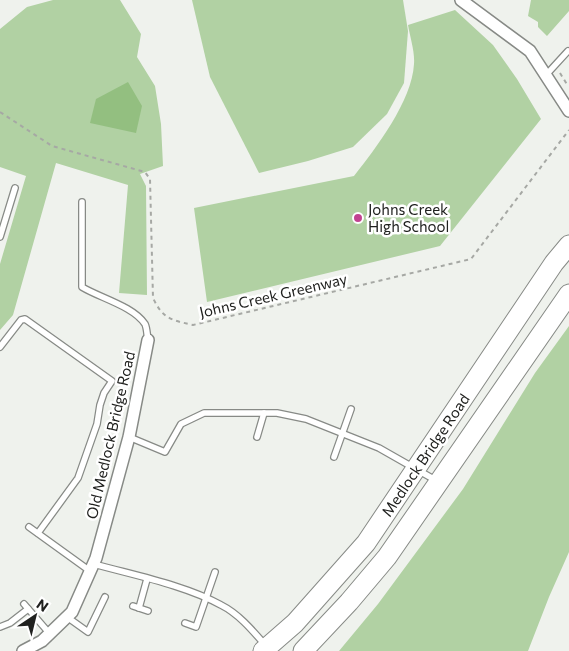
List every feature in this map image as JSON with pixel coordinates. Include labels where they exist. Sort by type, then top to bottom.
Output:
[{"type":"highway","name":"Medlock Bridge Road","points":[[265,649],[295,623],[366,544],[569,245]]},
{"type":"highway","name":"Medlock Bridge Road","points":[[303,651],[349,602],[387,557],[569,294]]},
{"type":"street","points":[[462,0],[530,51],[569,111]]},
{"type":"street","name":"Old Medlock Bridge Road","points":[[23,651],[42,641],[72,612],[92,567],[128,437],[148,340]]},
{"type":"lane","points":[[546,75],[568,51]]},
{"type":"lane","points":[[0,237],[15,188]]},
{"type":"lane","name":"Old Medlock Bridge Road","points":[[82,202],[82,287],[136,314],[146,325],[148,340]]},
{"type":"lane","points":[[0,347],[21,320],[25,319],[112,381],[104,393],[97,424],[78,478],[38,533]]},
{"type":"lane","points":[[334,457],[351,409]]},
{"type":"lane","points":[[128,437],[165,452],[181,424],[204,413],[277,413],[306,419],[379,448],[439,482]]},
{"type":"lane","points":[[257,438],[264,413]]},
{"type":"lane","points":[[29,527],[92,567],[147,579],[197,593],[223,606],[250,628],[265,649]]},
{"type":"lane","points":[[185,623],[196,627],[215,572]]},
{"type":"lane","points":[[147,579],[136,607],[148,612]]},
{"type":"lane","points":[[67,617],[88,632],[105,597]]},
{"type":"lane","points":[[0,627],[10,623],[26,606],[50,634]]},
{"type":"path","points":[[555,65],[569,88]]},
{"type":"path","name":"Johns Creek Greenway","points":[[0,112],[52,146],[145,172],[150,179],[153,298],[160,312],[171,320],[193,325],[471,259],[569,130]]},
{"type":"shaded area","points":[[53,0],[120,0],[141,34],[137,57],[155,86],[161,124],[163,166],[140,174],[146,186],[147,295],[119,293],[128,185],[56,163],[13,315],[0,330],[0,264],[26,176],[0,167],[0,29],[27,7]]},
{"type":"shaded area","points":[[192,0],[403,0],[408,31],[404,83],[387,114],[353,147],[259,173],[210,77]]},
{"type":"shaded area","points":[[531,0],[569,0],[569,11],[547,36],[538,27],[538,22],[528,16]]},
{"type":"shaded area","points":[[455,10],[493,45],[517,79],[541,119],[440,246],[207,302],[194,208],[354,176],[392,123],[407,93],[414,64],[408,25]]},
{"type":"shaded area","points":[[128,82],[142,106],[136,133],[90,123],[96,99]]},
{"type":"shaded area","points":[[569,326],[569,552],[528,651],[339,651],[378,604],[463,489],[535,373]]},
{"type":"place","name":"Johns Creek High School","points":[[358,218]]}]
